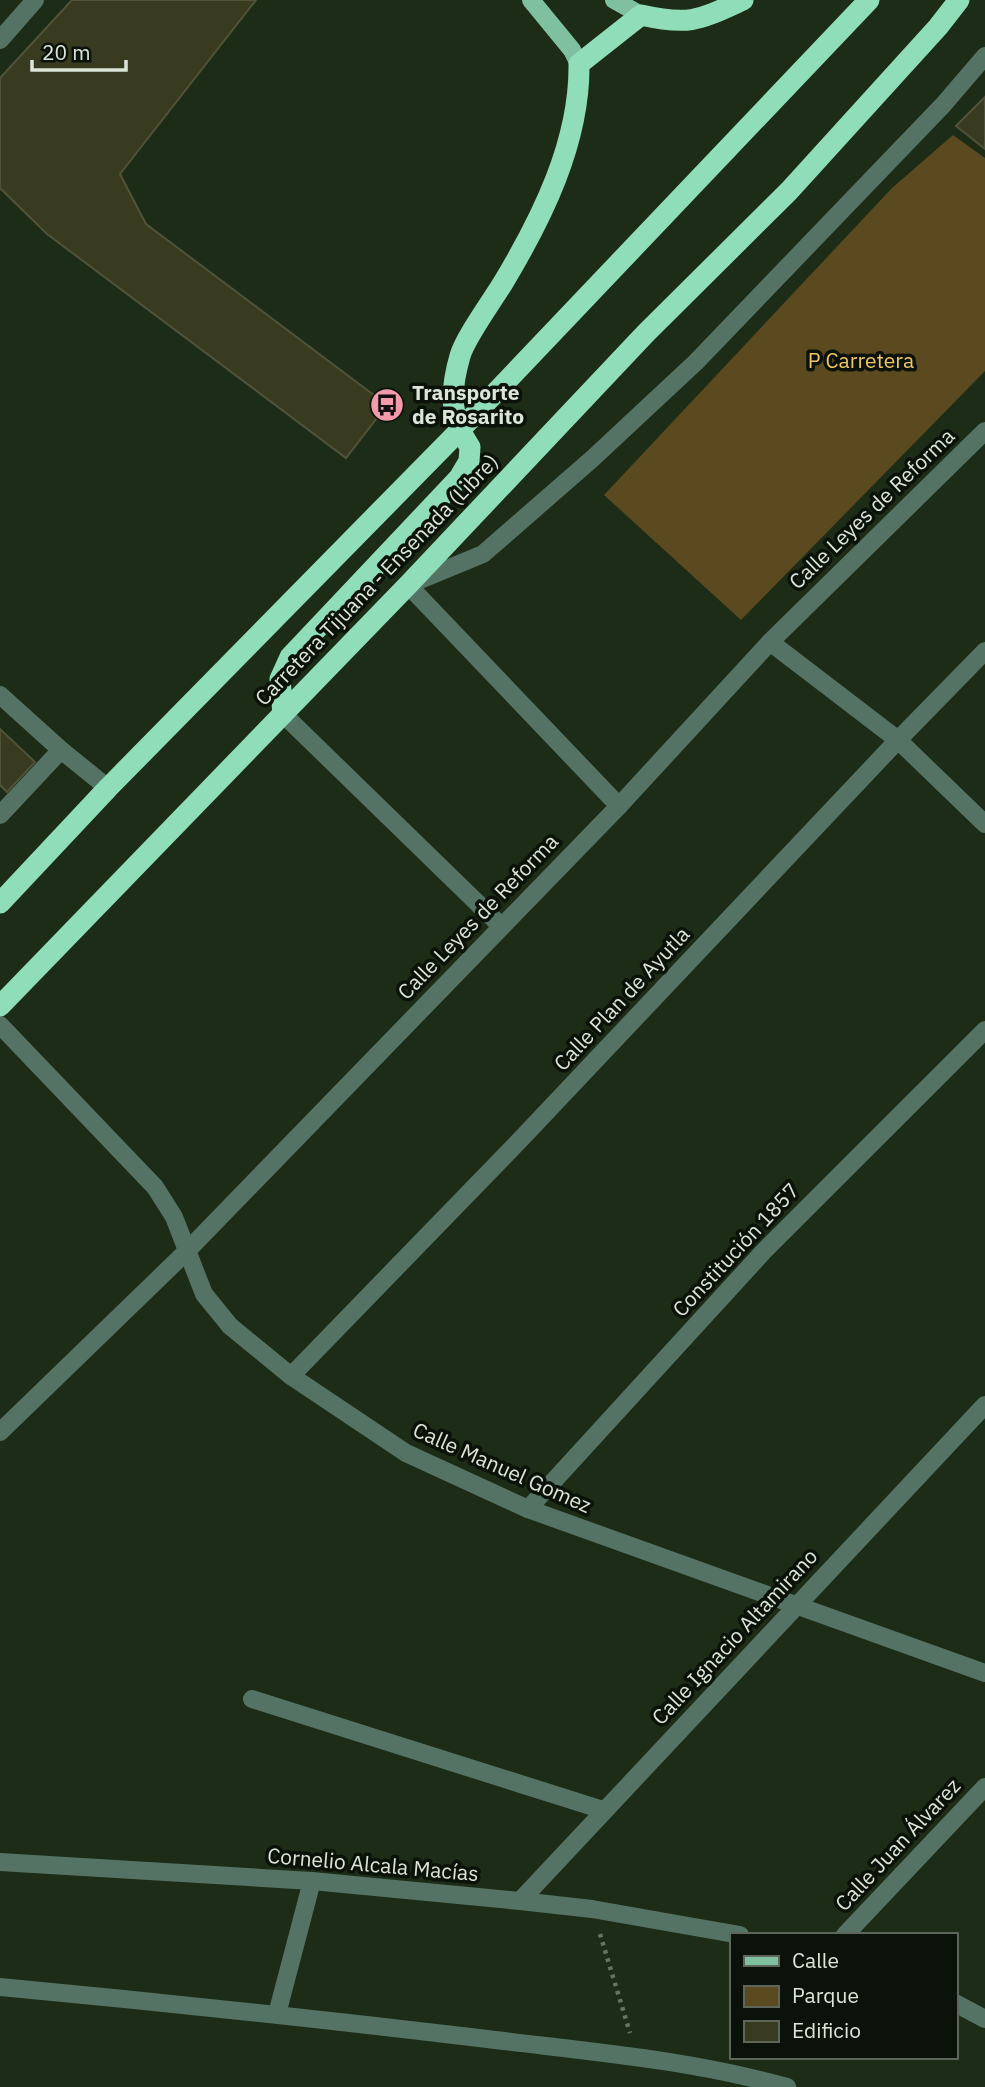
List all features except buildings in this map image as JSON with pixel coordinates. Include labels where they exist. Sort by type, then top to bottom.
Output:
[{"type":"highway","points":[[283,714],[280,679],[290,657],[458,478],[469,461],[470,447],[459,431],[452,396],[460,353],[519,256],[549,195],[569,138],[579,64],[641,15],[667,21],[699,20],[743,0]]},
{"type":"highway","points":[[0,903],[108,788],[459,431],[869,0]]},
{"type":"highway","name":"Carretera Tijuana - Ensenada (Libre)","points":[[0,1006],[408,585],[646,333],[789,191],[938,27],[959,0]]},
{"type":"main road","points":[[531,0],[572,50],[579,64]]},
{"type":"main road","points":[[614,0],[641,15]]},
{"type":"street","points":[[0,40],[34,0]]},
{"type":"street","points":[[619,806],[408,585],[483,554],[592,459],[696,362],[943,105],[985,57]]},
{"type":"street","name":"Calle Leyes de Reforma","points":[[0,1432],[188,1250],[619,806],[770,642],[985,431]]},
{"type":"street","points":[[770,642],[898,740],[985,824]]},
{"type":"street","name":"Calle Plan de Ayutla","points":[[291,1376],[520,1140],[985,651]]},
{"type":"street","points":[[0,695],[108,788]]},
{"type":"street","points":[[283,714],[501,926]]},
{"type":"street","points":[[0,815],[61,750]]},
{"type":"street","name":"Calle Manuel Gomez","points":[[0,1025],[155,1187],[174,1217],[204,1294],[230,1326],[291,1376],[406,1453],[528,1509],[985,1673]]},
{"type":"street","name":"Constitución 1857","points":[[528,1509],[763,1252],[985,1030]]},
{"type":"street","name":"Calle Ignacio Altamirano","points":[[520,1901],[985,1405]]},
{"type":"street","points":[[252,1699],[603,1810]]},
{"type":"street","name":"Calle Juan Álvarez","points":[[847,1933],[985,1787]]},
{"type":"street","name":"Cornelio Alcala Macías","points":[[0,1861],[312,1881],[520,1901],[592,1909],[730,1933]]},
{"type":"street","points":[[277,2014],[312,1881]]},
{"type":"street","points":[[0,1987],[277,2014],[637,2057],[747,2076],[787,2087]]},
{"type":"street","points":[[957,2004],[985,2019]]},
{"type":"path","points":[[592,1909],[637,2057]]},
{"type":"green space","name":"P Carretera","points":[[953,135],[985,158],[985,371],[741,620],[604,495],[892,188]]},
{"type":"place","name":"Transporte de Rosarito","points":[[387,405]]}]
